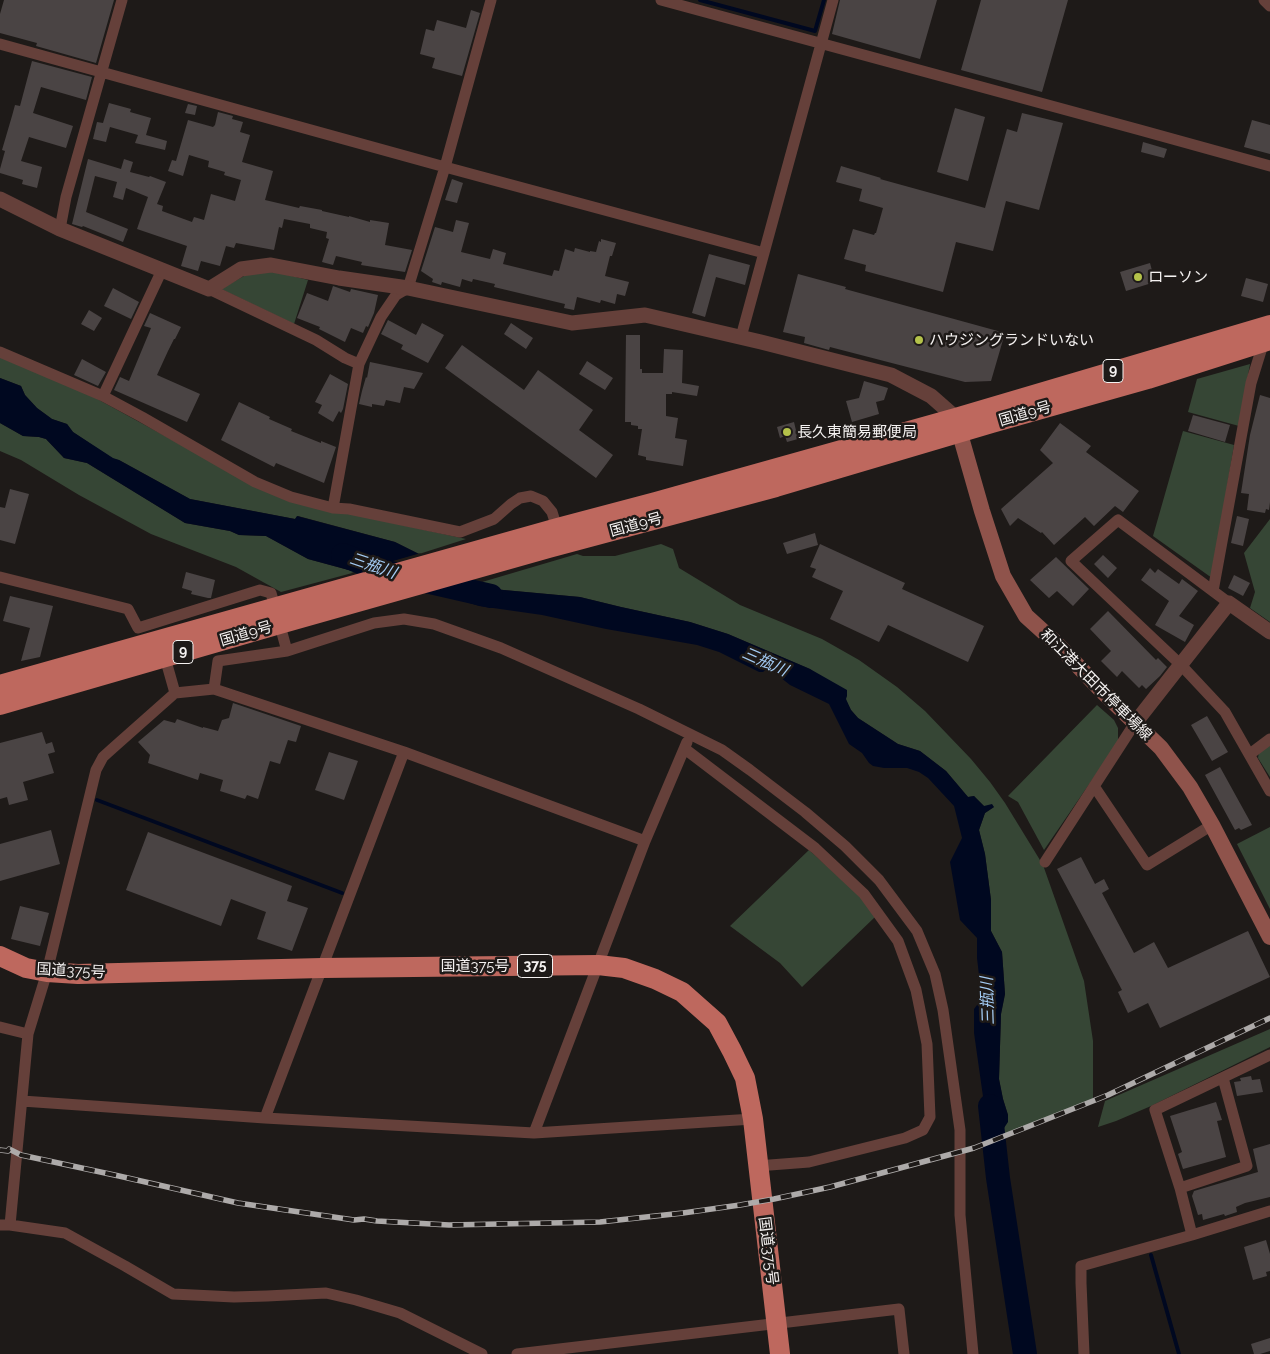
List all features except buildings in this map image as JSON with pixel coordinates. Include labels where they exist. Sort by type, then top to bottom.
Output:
[{"type":"highway","name":"国道9号","points":[[0,685],[162,648],[277,615],[366,599],[776,488],[958,425],[1268,330]]},
{"type":"highway","name":"国道9号","points":[[277,615],[318,595],[557,528],[958,425]]},
{"type":"highway","name":"国道9号","points":[[0,705],[162,648]]},
{"type":"highway","name":"国道375号","points":[[0,956],[26,968],[46,972],[78,974],[322,968],[598,965],[624,968],[655,979],[682,992],[717,1023],[732,1050],[744,1078],[753,1118],[780,1354]]},
{"type":"main road","name":"和江港大田市停車場線","points":[[958,425],[982,512],[1003,576],[1026,616],[1058,645],[1161,748],[1190,787],[1212,825],[1270,937]]},
{"type":"street","points":[[60,230],[66,197],[122,0]]},
{"type":"street","points":[[333,508],[359,364],[381,317],[396,295],[408,288],[445,167],[491,0]]},
{"type":"street","points":[[662,0],[1270,166]]},
{"type":"street","points":[[740,337],[834,0]]},
{"type":"street","points":[[1264,0],[1270,6]]},
{"type":"street","points":[[0,44],[764,253]]},
{"type":"street","points":[[0,198],[60,230],[209,289],[316,340],[345,358],[359,364]]},
{"type":"street","points":[[209,289],[241,270],[271,265],[408,288],[572,322],[645,315],[891,375],[931,396],[958,425]]},
{"type":"street","points":[[103,396],[162,270]]},
{"type":"street","points":[[1213,591],[1251,383],[1268,330]]},
{"type":"street","points":[[0,352],[103,396],[255,482],[291,497],[333,508],[349,509],[460,532],[494,519],[520,498],[531,496],[543,501],[552,512],[557,528]]},
{"type":"street","points":[[1270,632],[1118,520],[1071,561],[1180,665],[1225,712],[1270,791]]},
{"type":"street","points":[[0,576],[128,609],[138,628],[260,590],[271,593],[288,651]]},
{"type":"street","points":[[1045,862],[1135,723],[1229,603]]},
{"type":"street","points":[[214,689],[218,661],[288,651],[374,623],[404,619],[434,624],[500,648],[639,709],[722,750],[805,812],[845,846],[879,880],[917,930],[935,974],[943,1010],[960,1130],[960,1215],[973,1354]]},
{"type":"street","points":[[162,648],[175,693]]},
{"type":"street","points":[[482,1354],[400,1313],[326,1293],[234,1297],[173,1294],[64,1234],[5,1225],[22,1101],[28,1034],[46,972],[96,770],[103,757],[112,748],[175,693],[214,689],[404,752],[645,841]]},
{"type":"street","points":[[534,1133],[645,841],[690,734]]},
{"type":"street","points":[[1250,754],[1270,739]]},
{"type":"street","points":[[684,748],[815,848],[864,894],[898,941],[916,990],[927,1044],[930,1118],[923,1130],[905,1138],[809,1162],[757,1166]]},
{"type":"street","points":[[265,1118],[404,752]]},
{"type":"street","points":[[1094,786],[1147,865],[1212,825]]},
{"type":"street","points":[[0,1027],[28,1034]]},
{"type":"street","points":[[1192,1235],[1180,1188],[1155,1110],[1270,1055]]},
{"type":"street","points":[[1180,1188],[1247,1166],[1223,1078]]},
{"type":"street","points":[[22,1101],[265,1118],[534,1133],[753,1118]]},
{"type":"street","points":[[1084,1354],[1081,1266],[1270,1211]]},
{"type":"street","points":[[517,1354],[899,1309],[904,1354]]},
{"type":"green space","points":[[259,270],[308,280],[294,324],[221,289]]},
{"type":"green space","points":[[0,356],[79,389],[249,482],[334,510],[466,539],[419,554],[395,542],[298,516],[295,519],[190,499],[119,460],[113,459],[73,432],[67,424],[52,419],[37,408],[25,395],[21,386],[0,378]]},
{"type":"green space","points":[[1250,364],[1239,426],[1188,412],[1197,379]]},
{"type":"green space","points":[[0,423],[23,436],[46,439],[64,458],[87,463],[185,523],[230,531],[239,535],[266,536],[308,559],[356,572],[281,592],[236,567],[151,534],[79,495],[21,460],[0,451]]},
{"type":"green space","points":[[1183,431],[1234,445],[1212,578],[1153,536]]},
{"type":"green space","points":[[1270,519],[1270,622],[1250,608],[1255,592],[1244,553]]},
{"type":"green space","points":[[661,544],[673,549],[679,568],[740,605],[822,639],[859,660],[897,687],[925,711],[971,759],[990,782],[1043,865],[1084,981],[1093,1041],[1093,1099],[999,1136],[999,1131],[1008,1115],[999,1079],[1001,1014],[1005,994],[1002,952],[991,931],[991,900],[985,854],[979,830],[985,813],[994,807],[984,806],[974,796],[968,797],[946,771],[920,751],[898,744],[858,718],[845,699],[810,669],[728,634],[690,622],[580,597],[482,588],[472,585],[577,554],[583,556],[615,556]]},
{"type":"green space","points":[[1097,705],[1114,720],[1118,728],[1118,742],[1044,850],[1018,802],[1008,796]]},
{"type":"green space","points":[[1270,744],[1270,777],[1258,758],[1259,752]]},
{"type":"green space","points":[[1270,827],[1270,909],[1237,844]]},
{"type":"green space","points":[[809,850],[860,896],[875,917],[802,987],[780,963],[730,926]]},
{"type":"green space","points":[[1270,1029],[1270,1047],[1151,1106],[1098,1127],[1105,1101]]},
{"type":"water","points":[[0,378],[21,386],[25,395],[37,408],[52,419],[67,424],[73,432],[113,458],[190,499],[295,519],[297,516],[395,542],[419,554],[356,572],[308,559],[266,536],[239,535],[230,531],[185,523],[87,463],[64,458],[46,439],[23,436],[0,423]]},
{"type":"water","points":[[472,585],[482,588],[580,597],[690,622],[728,634],[810,669],[847,690],[846,699],[851,710],[858,718],[898,744],[920,751],[946,771],[968,797],[974,796],[984,806],[992,804],[994,807],[985,813],[979,830],[985,854],[991,900],[991,931],[1002,952],[1005,994],[1001,1014],[999,1079],[1008,1122],[999,1131],[999,1136],[989,1139],[974,1033],[974,1009],[980,1001],[981,993],[977,938],[960,920],[950,862],[962,838],[954,806],[928,778],[919,772],[907,768],[873,766],[862,753],[849,744],[829,704],[790,685],[771,670],[767,669],[759,672],[719,652],[697,645],[606,629],[542,615],[479,606],[441,594]]},
{"type":"pier","points":[[421,553],[419,556],[356,574],[351,573]]},
{"type":"waterway","points":[[700,0],[815,31],[824,0]]},
{"type":"waterway","name":"三瓶川","points":[[343,555],[382,571],[491,596]]},
{"type":"waterway","points":[[97,800],[342,893]]},
{"type":"waterway","name":"三瓶川","points":[[990,1106],[998,1178],[1025,1354]]},
{"type":"waterway","points":[[1151,1255],[1179,1354]]},
{"type":"railway","points":[[0,1150],[8,1151],[9,1149],[21,1155],[238,1203],[354,1220],[364,1219],[449,1225],[600,1222],[683,1213],[774,1199],[830,1187],[974,1148],[1108,1095],[1270,1018]]},
{"type":"place","name":"ローソン","points":[[1138,277]]},
{"type":"place","name":"ハウジングランドいない","points":[[919,340]]},
{"type":"place","name":"長久東簡易郵便局","points":[[787,432]]}]
